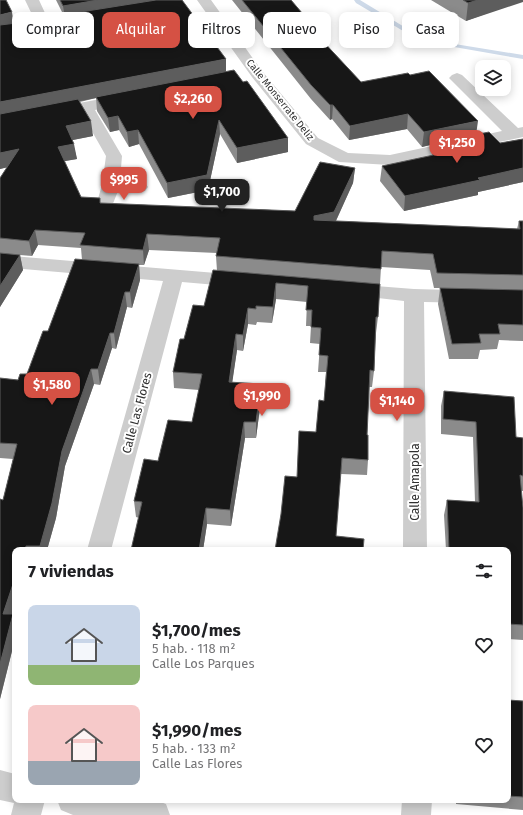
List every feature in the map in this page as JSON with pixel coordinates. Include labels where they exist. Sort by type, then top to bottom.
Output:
[{"type":"street","points":[[32,0],[38,12]]},
{"type":"street","name":"Calle Monserrate Deliz","points":[[199,1],[312,141],[345,158],[390,160],[518,133]]},
{"type":"street","points":[[242,77],[257,74]]},
{"type":"street","points":[[457,78],[518,133]]},
{"type":"street","points":[[0,123],[141,97]]},
{"type":"street","points":[[86,107],[114,156],[111,185],[106,202]]},
{"type":"street","points":[[111,185],[139,187]]},
{"type":"street","points":[[0,261],[259,282]]},
{"type":"street","name":"Calle Las Flores","points":[[100,547],[174,275]]},
{"type":"street","points":[[329,288],[414,295],[523,298]]},
{"type":"street","name":"Calle Amapola","points":[[414,295],[415,547]]},
{"type":"street","points":[[0,785],[12,788]]},
{"type":"street","points":[[26,815],[29,803]]},
{"type":"street","points":[[89,803],[155,815]]},
{"type":"street","points":[[416,815],[417,803]]},
{"type":"building","points":[[0,0],[6,0],[12,12],[0,15]]},
{"type":"building","points":[[60,0],[98,0],[63,6]]},
{"type":"building","points":[[156,0],[182,0],[191,12],[188,12],[188,48],[218,48],[226,59],[0,102],[0,25],[12,24],[12,48],[94,48],[94,12],[81,12]]},
{"type":"building","points":[[242,0],[291,0],[301,12],[263,12],[263,26],[255,16],[255,12],[252,12]]},
{"type":"building","points":[[463,0],[478,0],[468,3]]},
{"type":"building","points":[[281,48],[329,48],[361,82],[408,73],[410,75],[429,71],[478,121],[424,132],[408,114],[350,126],[333,105],[330,105],[311,85]]},
{"type":"building","points":[[234,70],[243,82],[247,81],[288,138],[237,148],[219,120],[207,175],[167,183],[138,130],[127,132],[118,116],[108,118],[96,97]]},
{"type":"building","points":[[78,99],[91,121],[66,126],[74,144],[58,147],[81,197],[100,198],[100,203],[295,211],[320,162],[355,168],[334,212],[314,216],[314,220],[520,229],[519,221],[523,221],[523,275],[437,273],[433,254],[382,251],[381,269],[216,256],[220,238],[147,234],[143,250],[80,245],[85,233],[35,230],[29,241],[0,238],[0,178],[19,149],[0,153],[0,114]]},
{"type":"building","points":[[489,132],[500,143],[523,139],[523,168],[478,178],[480,180],[405,196],[382,166],[443,153],[434,143]]},
{"type":"building","points":[[0,253],[20,255],[0,286]]},
{"type":"building","points":[[75,259],[139,264],[130,292],[125,292],[114,333],[110,333],[98,369],[91,369],[62,451],[52,503],[40,546],[12,547],[12,587],[3,614],[12,614],[12,618],[0,664],[0,499],[3,500],[17,444],[0,443],[0,378],[18,380],[20,374],[27,374],[43,331],[48,331]]},
{"type":"building","points":[[213,270],[380,284],[378,317],[376,317],[374,371],[370,370],[367,435],[368,460],[342,458],[336,536],[364,539],[363,547],[276,547],[285,476],[297,477],[299,431],[316,432],[319,400],[324,401],[328,356],[319,355],[321,328],[311,327],[312,310],[306,310],[308,286],[276,283],[273,307],[256,306],[256,309],[248,308],[243,335],[236,334],[229,382],[261,384],[256,422],[244,422],[230,510],[206,508],[200,547],[132,547],[142,502],[134,501],[144,459],[158,461],[168,420],[192,422],[202,374],[173,372],[180,339],[184,339],[193,305],[204,306]]},
{"type":"building","points":[[440,288],[523,290],[523,325],[498,324],[500,334],[479,334],[481,343],[452,344]]},
{"type":"building","points":[[444,391],[514,397],[516,437],[523,438],[523,476],[520,475],[523,508],[523,625],[511,624],[511,547],[449,547],[447,500],[479,502],[476,422],[443,419]]},
{"type":"building","points":[[511,700],[523,701],[523,797],[511,796]]},
{"type":"waterway","points":[[357,0],[422,40],[523,57]]}]
